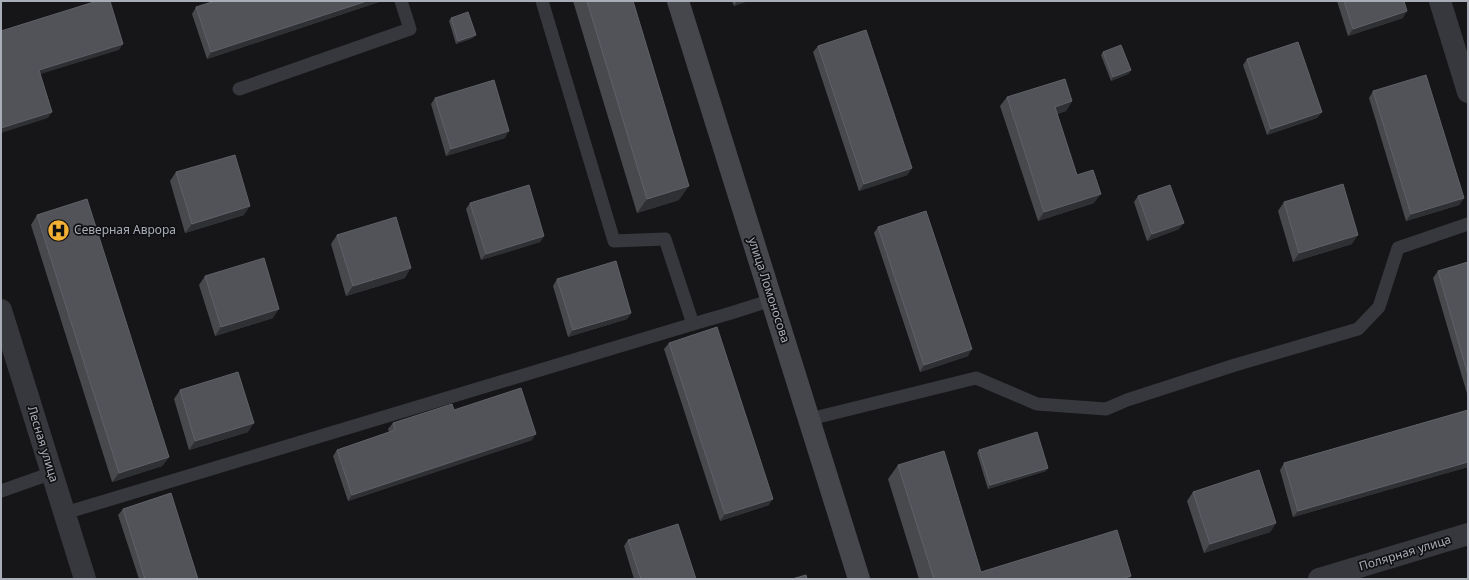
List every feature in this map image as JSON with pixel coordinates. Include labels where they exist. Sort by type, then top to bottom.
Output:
[{"type":"street","name":"улица Ломоносова","points":[[678,1],[860,579]]},
{"type":"street","points":[[1440,1],[1468,92]]},
{"type":"street","name":"Лесная улица","points":[[1,310],[85,579]]},
{"type":"street","name":"Полярная улица","points":[[1320,579],[1468,534]]},
{"type":"lane","points":[[239,89],[410,29],[401,1]]},
{"type":"lane","points":[[542,1],[614,241],[665,238],[693,324]]},
{"type":"lane","points":[[810,419],[976,378],[1037,404],[1106,409],[1127,400],[1235,365],[1358,329],[1379,307],[1398,248],[1468,224]]},
{"type":"lane","points":[[65,513],[772,300]]},
{"type":"lane","points":[[1,491],[52,473]]},
{"type":"building","points":[[97,1],[110,1],[123,44],[39,70],[52,112],[1,128],[1,31]]},
{"type":"building","points":[[215,1],[367,1],[211,52],[196,7]]},
{"type":"building","points":[[587,1],[633,1],[689,186],[647,199]]},
{"type":"building","points":[[1344,1],[1404,1],[1407,11],[1353,29]]},
{"type":"building","points":[[468,12],[476,35],[458,41],[451,18]]},
{"type":"building","points":[[866,30],[912,168],[864,184],[818,46]]},
{"type":"building","points":[[1298,42],[1322,112],[1271,129],[1247,59]]},
{"type":"building","points":[[1121,45],[1131,70],[1113,77],[1103,52]]},
{"type":"building","points":[[1426,75],[1464,198],[1411,214],[1373,91]]},
{"type":"building","points":[[1065,79],[1072,101],[1055,107],[1077,175],[1093,170],[1101,194],[1044,212],[1007,97]]},
{"type":"building","points":[[494,80],[509,131],[451,149],[435,98]]},
{"type":"building","points":[[235,155],[250,206],[192,224],[176,172]]},
{"type":"building","points":[[1343,184],[1358,235],[1299,253],[1284,202]]},
{"type":"building","points":[[529,185],[544,236],[486,254],[470,203]]},
{"type":"building","points":[[1170,185],[1184,223],[1152,234],[1138,196]]},
{"type":"building","points":[[87,199],[169,457],[119,473],[37,215]]},
{"type":"building","points":[[926,211],[972,349],[924,365],[878,227]]},
{"type":"building","points":[[396,217],[411,268],[353,286],[337,235]]},
{"type":"building","points":[[264,258],[279,309],[221,327],[205,276]]},
{"type":"building","points":[[616,261],[631,313],[573,330],[557,279]]},
{"type":"building","points":[[1468,262],[1468,375],[1438,271]]},
{"type":"building","points":[[717,327],[773,499],[725,514],[669,343]]},
{"type":"building","points":[[238,372],[254,423],[195,441],[180,390]]},
{"type":"building","points":[[521,388],[536,434],[352,495],[337,450],[395,430],[393,423],[452,404],[454,410]]},
{"type":"building","points":[[1468,410],[1468,462],[1298,511],[1284,463]]},
{"type":"building","points":[[1037,432],[1048,468],[990,485],[979,450]]},
{"type":"building","points":[[944,451],[981,572],[1117,530],[1131,576],[1121,579],[934,579],[898,465]]},
{"type":"building","points":[[1259,470],[1276,523],[1210,544],[1193,492]]},
{"type":"building","points":[[171,493],[198,579],[145,579],[123,509]]},
{"type":"building","points":[[678,524],[696,579],[641,579],[628,540]]},
{"type":"building","points":[[806,575],[807,579],[792,579]]},
{"type":"place","name":"Северная Аврора","points":[[59,230]]}]
